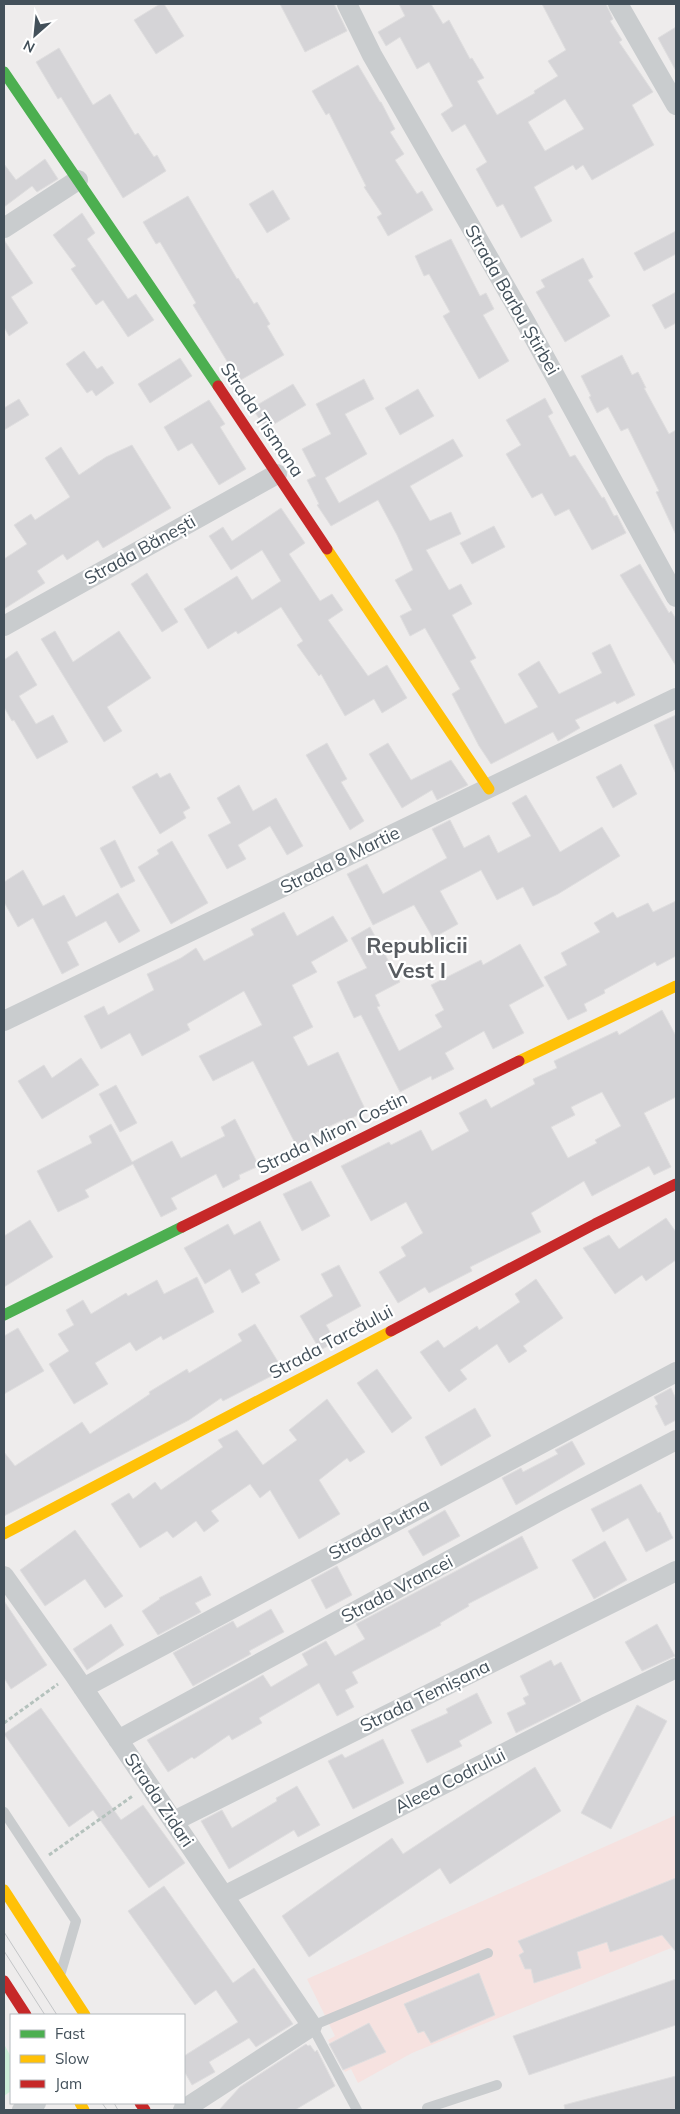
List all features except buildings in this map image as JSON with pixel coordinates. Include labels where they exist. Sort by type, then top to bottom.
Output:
[{"type":"street","name":"Strada Barbu Știrbei","points":[[347,4],[382,72],[526,323],[676,597]]},
{"type":"street","points":[[618,4],[676,105]]},
{"type":"street","name":"Strada Tismana","points":[[4,72],[489,789]]},
{"type":"street","points":[[4,228],[78,180]]},
{"type":"street","name":"Strada Bănești","points":[[4,626],[277,474]]},
{"type":"street","name":"Strada 8 Martie","points":[[4,1021],[676,698]]},
{"type":"street","name":"Strada Miron Costin","points":[[4,1315],[467,1086],[676,986]]},
{"type":"street","name":"Strada Tarcăului","points":[[4,1534],[594,1224],[676,1184]]},
{"type":"street","name":"Strada Putna","points":[[78,1680],[676,1372]]},
{"type":"street","name":"Strada Vrancei","points":[[118,1740],[538,1512],[676,1440]]},
{"type":"street","name":"Strada Temișana","points":[[174,1822],[676,1572]]},
{"type":"street","name":"Strada Zidari","points":[[4,1576],[78,1680],[312,2026]]},
{"type":"street","name":"Aleea Codrului","points":[[224,1896],[597,1706],[676,1668]]},
{"type":"street","points":[[4,1890],[84,2014]]},
{"type":"street","points":[[4,1981],[25,2014]]},
{"type":"street","points":[[183,2110],[312,2026]]},
{"type":"street","points":[[22,2110],[34,2104]]},
{"type":"lane","points":[[4,1812],[76,1921],[60,1976]]},
{"type":"lane","points":[[357,2110],[312,2026],[488,1953]]},
{"type":"lane","points":[[428,2110],[427,2108],[497,2086]]},
{"type":"path","points":[[4,1723],[78,1680]]},
{"type":"path","points":[[38,1863],[149,1785]]},
{"type":"shaded area","points":[[676,1815],[676,1946],[412,2053],[358,2083],[351,2069],[345,2072],[328,2040],[335,2036],[307,1979]]},
{"type":"green space","points":[[4,2044],[10,2055],[10,2092],[4,2096]]},
{"type":"tram line","points":[[4,1932],[56,2014]]},
{"type":"tram line","points":[[4,1951],[44,2014]]},
{"type":"tram line","points":[[103,2104],[107,2110]]},
{"type":"tram line","points":[[115,2104],[118,2110]]},
{"type":"traffic: fast","points":[[4,72],[218,386]]},
{"type":"traffic: fast","points":[[4,1315],[182,1227]]},
{"type":"traffic: slow","points":[[327,549],[489,789]]},
{"type":"traffic: slow","points":[[519,1061],[676,986]]},
{"type":"traffic: slow","points":[[4,1534],[391,1331]]},
{"type":"traffic: slow","points":[[4,1890],[84,2014]]},
{"type":"traffic: slow","points":[[81,2104],[84,2110]]},
{"type":"traffic: jam","points":[[218,386],[327,549]]},
{"type":"traffic: jam","points":[[182,1227],[519,1061]]},
{"type":"traffic: jam","points":[[391,1331],[595,1224],[676,1184]]},
{"type":"traffic: jam","points":[[4,1981],[25,2014]]},
{"type":"traffic: jam","points":[[141,2104],[145,2110]]},
{"type":"district","name":"Republicii Vest I","points":[[417,958]]}]
